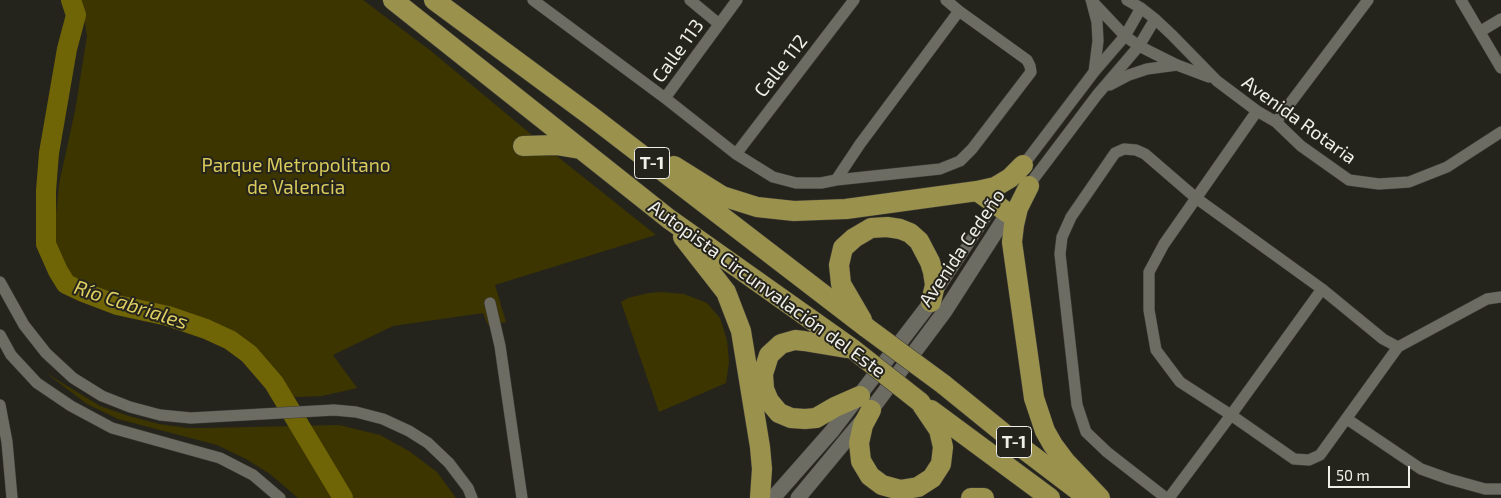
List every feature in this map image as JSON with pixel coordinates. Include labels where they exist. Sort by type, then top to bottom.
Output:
[{"type":"highway","name":"Autopista Circunvalación del Este","points":[[393,0],[669,219],[854,350],[920,402],[1050,498]]},
{"type":"highway","name":"Autopista Circunvalación del Este","points":[[434,0],[591,116],[866,328],[943,384],[1087,498]]},
{"type":"highway","points":[[533,111],[536,132],[533,139],[523,146],[556,144],[581,149]]},
{"type":"highway","points":[[591,116],[629,137],[722,196],[758,207],[794,211],[846,209],[977,191],[995,187],[1010,178],[1023,165]]},
{"type":"highway","points":[[1029,186],[1018,208],[1012,242],[1034,398],[1042,423],[1065,462],[1100,498]]},
{"type":"highway","points":[[977,191],[1001,208]]},
{"type":"highway","points":[[669,219],[726,292],[741,331],[760,447],[762,469],[760,498]]},
{"type":"highway","points":[[866,328],[841,284],[839,264],[843,248],[854,238],[871,228],[888,227],[900,229],[910,233],[919,241],[933,272],[935,285],[930,302]]},
{"type":"highway","points":[[854,350],[795,340],[781,344],[769,355],[764,374],[764,389],[769,401],[780,413],[791,418],[805,419],[816,418],[836,407],[866,403],[859,443],[861,462],[870,476],[882,485],[900,490],[918,487],[932,478],[941,464],[944,447],[939,430],[920,402]]},
{"type":"highway","points":[[971,498],[984,498]]},
{"type":"main road","name":"Avenida Cedeño","points":[[798,498],[866,403],[945,311],[1001,208]]},
{"type":"main road","points":[[773,498],[832,431],[866,403],[930,302]]},
{"type":"street","points":[[532,0],[666,98],[736,154],[773,177],[796,183],[940,169],[960,161],[972,149],[1030,72],[1030,66],[1026,60],[946,0]]},
{"type":"street","points":[[690,0],[719,24]]},
{"type":"street","name":"Calle 113","points":[[666,98],[737,0]]},
{"type":"street","name":"Calle 112","points":[[736,154],[854,0]]},
{"type":"street","points":[[1091,0],[1125,36],[1139,46],[1176,65],[1217,81]]},
{"type":"street","points":[[1091,0],[1097,22],[1098,41],[1094,72]]},
{"type":"street","name":"Avenida Rotaria","points":[[1127,0],[1141,8],[1172,35],[1217,81],[1256,111],[1276,122],[1301,146],[1349,180],[1379,184],[1409,182],[1447,167],[1501,132]]},
{"type":"street","points":[[1276,122],[1368,0]]},
{"type":"street","points":[[1461,0],[1501,68]]},
{"type":"street","name":"Avenida Cedeño","points":[[930,302],[1001,208],[1023,165],[1094,72],[1125,36],[1141,8]]},
{"type":"street","points":[[836,180],[860,144],[959,10]]},
{"type":"street","name":"Avenida Cedeño","points":[[1001,208],[1029,186],[1098,95],[1139,46],[1154,19]]},
{"type":"street","points":[[1480,31],[1501,19]]},
{"type":"street","points":[[1098,95],[1112,83],[1129,75],[1176,65]]},
{"type":"street","points":[[1256,111],[1164,244],[1149,272],[1149,310],[1156,350],[1180,382],[1294,459],[1309,460],[1320,455],[1398,347],[1487,299],[1501,296]]},
{"type":"street","points":[[1322,289],[1168,498],[1108,452],[1086,432],[1076,405],[1060,254],[1062,237],[1070,217],[1115,153],[1124,148],[1145,154],[1196,198],[1322,289],[1383,339],[1398,347]]},
{"type":"street","points":[[0,282],[24,325],[46,353],[73,378],[102,396],[130,407],[160,415],[191,418],[334,410],[356,412],[383,419],[409,431],[428,443],[449,463],[468,488],[472,498]]},
{"type":"street","points":[[490,303],[500,346],[522,498]]},
{"type":"street","points":[[0,335],[11,355],[37,383],[71,406],[112,428],[220,458],[253,475],[280,498]]},
{"type":"street","points":[[0,405],[7,442],[12,498]]},
{"type":"street","points":[[1347,418],[1421,469],[1485,489],[1501,489]]},
{"type":"green space","name":"Parque Metropolitano de Valencia","points":[[75,0],[363,0],[431,51],[563,161],[656,235],[495,285],[506,322],[488,325],[483,313],[393,326],[333,355],[357,388],[322,396],[295,397],[263,363],[238,343],[195,326],[139,308],[95,300],[70,284],[53,245],[59,184],[75,111],[87,36],[83,13]]},
{"type":"green space","points":[[648,293],[684,294],[707,303],[720,318],[727,340],[729,362],[726,383],[659,412],[621,302],[628,298]]},
{"type":"green space","points":[[46,373],[100,406],[159,424],[188,428],[339,425],[380,435],[409,451],[437,472],[456,498],[298,498],[270,474],[246,459],[217,445],[118,419],[87,404]]},
{"type":"waterway","name":"Río Cabriales","points":[[71,0],[76,15],[67,49],[49,153],[46,191],[46,244],[58,271],[66,284],[83,292],[117,305],[168,316],[206,329],[230,340],[249,354],[274,383],[343,498]]}]
